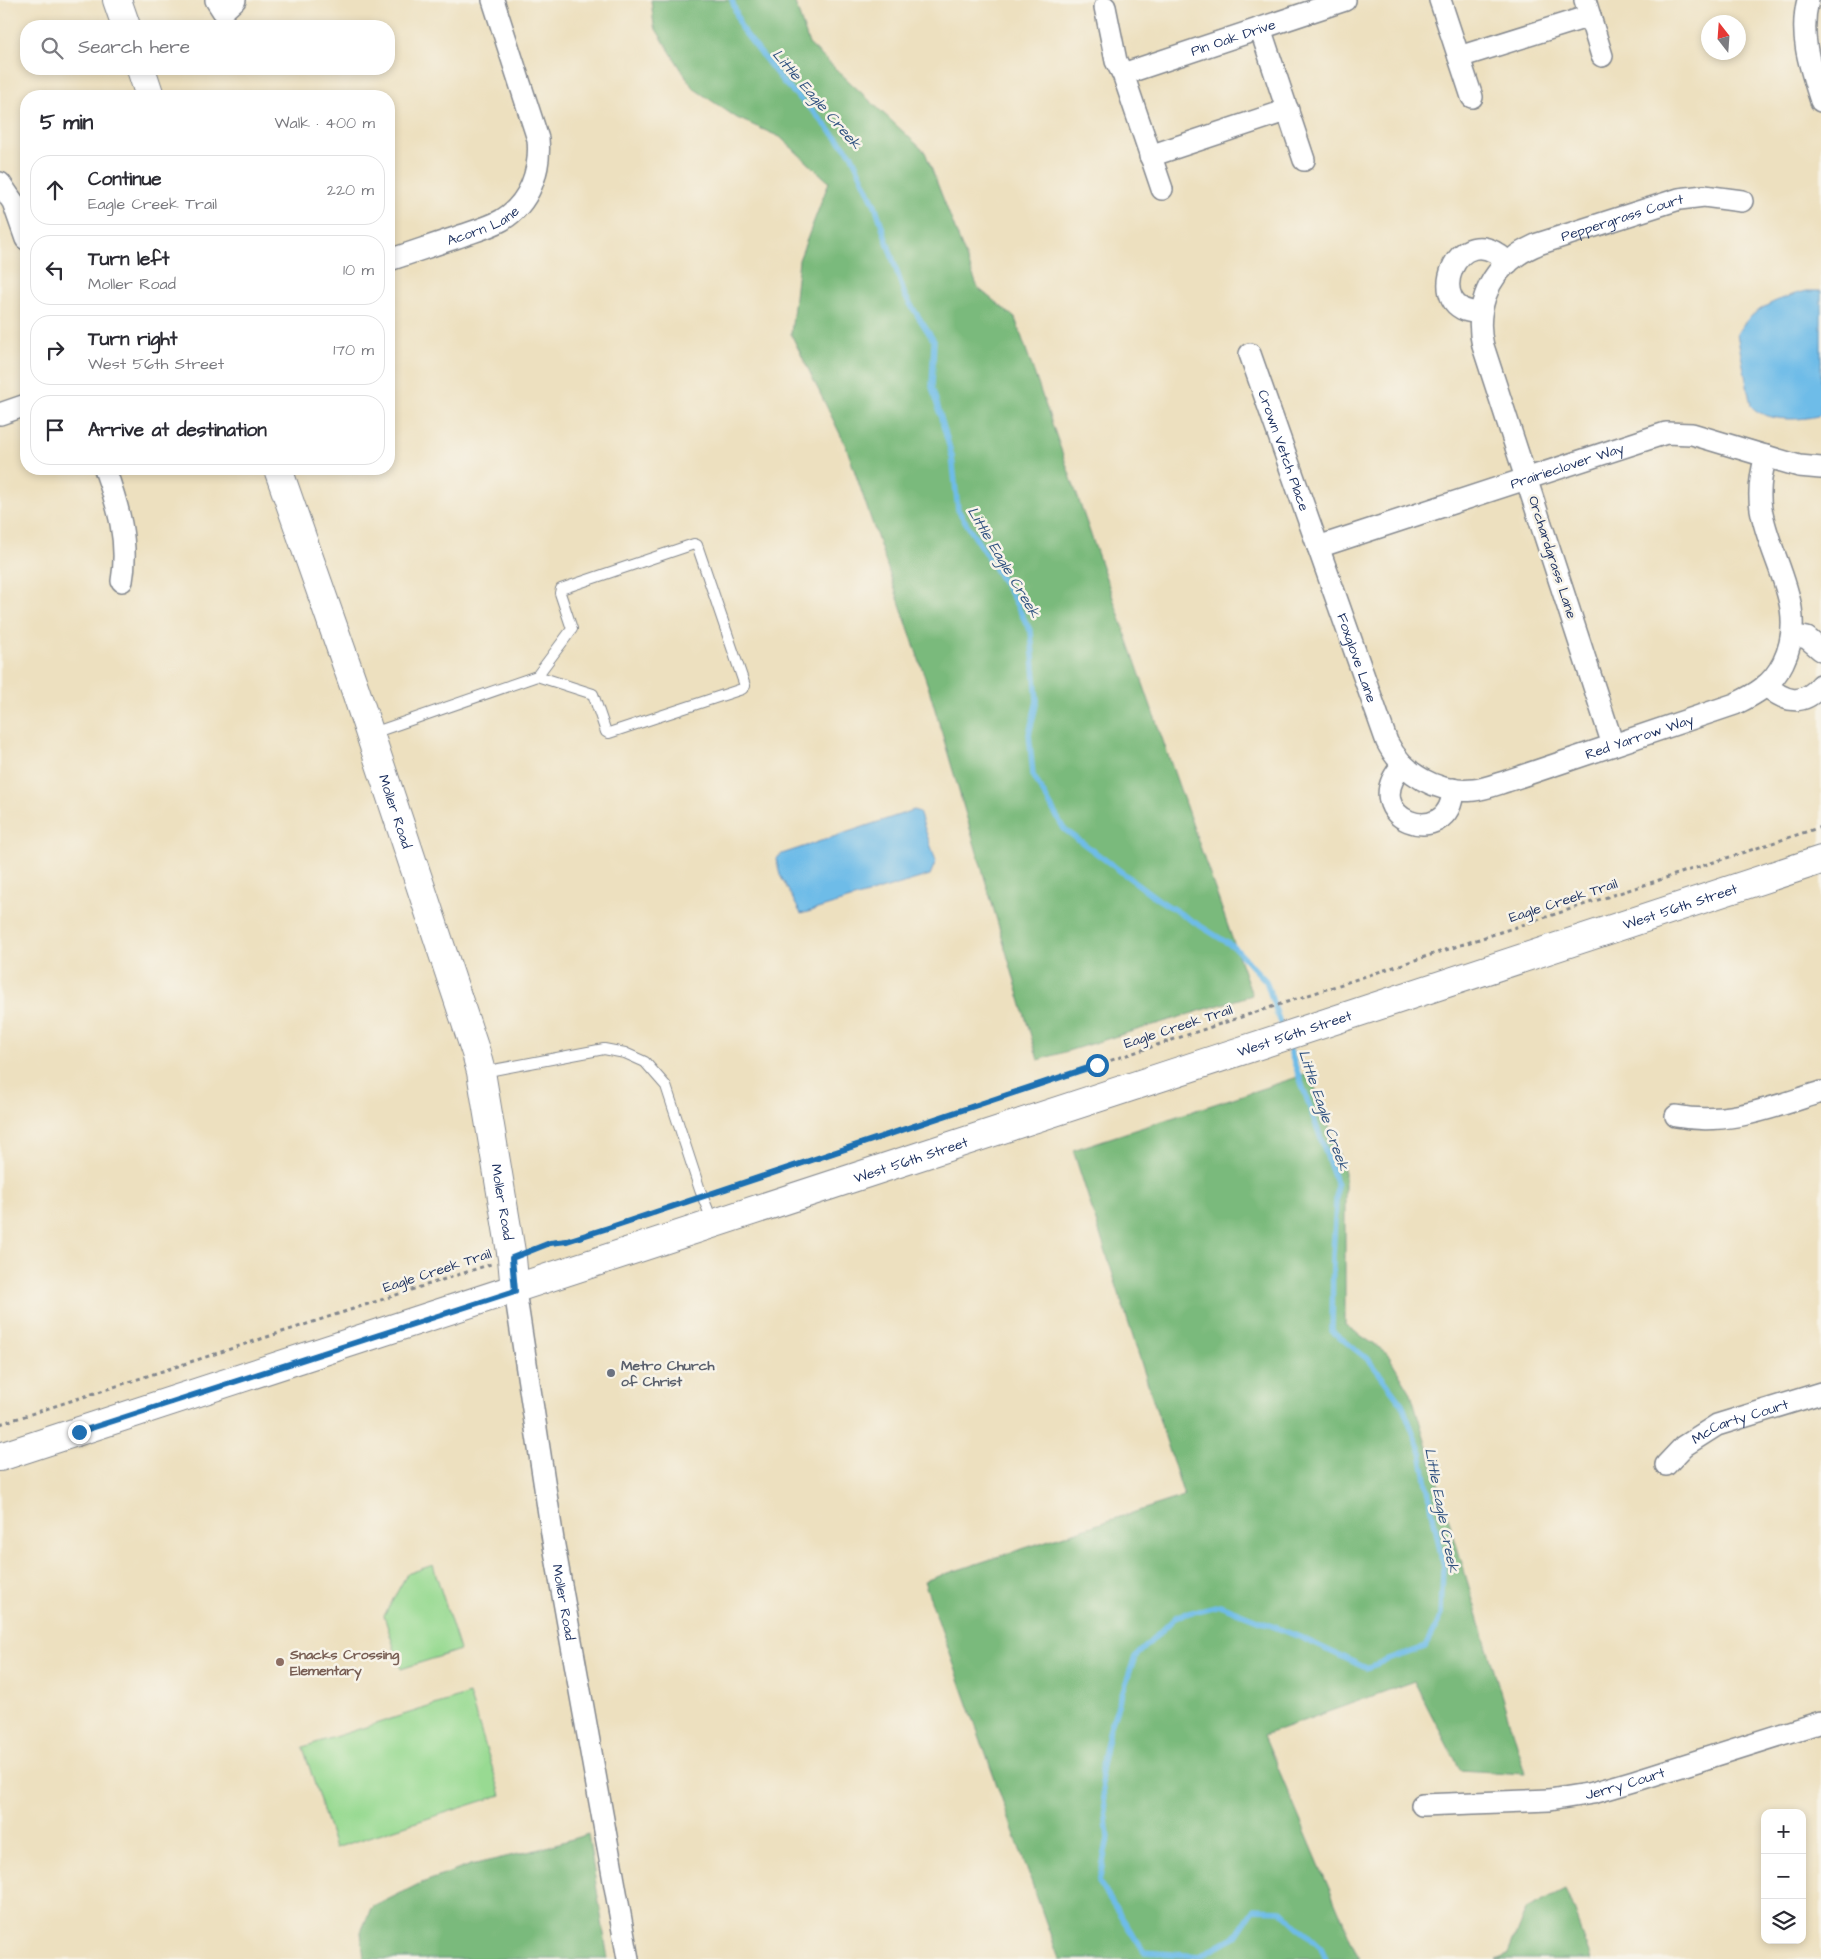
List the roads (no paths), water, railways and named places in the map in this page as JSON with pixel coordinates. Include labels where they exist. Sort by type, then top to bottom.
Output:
[{"type":"main road","points":[[117,0],[124,20]]},
{"type":"main road","points":[[143,75],[148,90]]},
{"type":"main road","name":"Moller Road","points":[[280,475],[370,734],[470,1033],[480,1072],[512,1258],[515,1291]]},
{"type":"main road","name":"West 56th Street","points":[[0,1458],[714,1226],[1821,860]]},
{"type":"street","points":[[216,0],[223,11],[235,0]]},
{"type":"street","name":"Acorn Lane","points":[[395,258],[485,227],[509,215],[522,202],[535,178],[539,152],[536,128],[493,0]]},
{"type":"street","name":"Pin Oak Drive","points":[[1123,74],[1344,0]]},
{"type":"street","points":[[1440,0],[1472,97]]},
{"type":"street","points":[[1808,0],[1804,23],[1806,50],[1821,101]]},
{"type":"street","points":[[1105,7],[1116,61],[1123,74],[1162,189]]},
{"type":"street","points":[[1459,57],[1588,8],[1602,56]]},
{"type":"street","points":[[1260,28],[1304,160]]},
{"type":"street","points":[[1150,156],[1288,110]]},
{"type":"street","points":[[0,183],[13,202],[20,222]]},
{"type":"street","name":"Peppergrass Court","points":[[1489,286],[1500,270],[1508,263],[1526,249],[1538,244],[1680,199],[1704,196],[1742,201]]},
{"type":"street","points":[[1481,312],[1466,310],[1456,303],[1450,292],[1448,280],[1455,260],[1469,250],[1478,249],[1494,252],[1508,263]]},
{"type":"street","name":"Orchardgrass Lane","points":[[1489,286],[1481,312],[1480,332],[1483,346],[1613,745]]},
{"type":"street","name":"Crown Vetch Place","points":[[1250,354],[1318,547]]},
{"type":"street","points":[[0,414],[20,407]]},
{"type":"street","name":"Prairieclover Way","points":[[1318,547],[1666,434],[1692,434],[1799,466],[1821,468]]},
{"type":"street","name":"Red Yarrow Way","points":[[1507,780],[1735,704],[1754,696],[1781,669],[1788,654],[1794,625],[1791,604],[1761,510],[1760,480],[1766,456]]},
{"type":"street","points":[[107,475],[122,523],[125,549],[122,581]]},
{"type":"street","name":"Foxglove Lane","points":[[1318,547],[1386,738],[1394,754],[1414,775],[1429,784],[1453,790],[1474,790],[1507,780]]},
{"type":"street","points":[[1792,635],[1803,636],[1811,640],[1821,650]]},
{"type":"street","points":[[1766,685],[1782,698],[1798,700],[1806,698],[1821,685]]},
{"type":"street","points":[[1403,765],[1390,785],[1389,798],[1397,813],[1410,822],[1427,824],[1446,813],[1452,801],[1453,790]]},
{"type":"street","points":[[1676,1116],[1705,1120],[1724,1119],[1741,1116],[1821,1092]]},
{"type":"street","name":"Moller Road","points":[[515,1291],[553,1540],[628,1959]]},
{"type":"street","name":"McCarty Court","points":[[1666,1465],[1684,1446],[1717,1425],[1821,1393]]},
{"type":"street","name":"Jerry Court","points":[[1422,1806],[1549,1800],[1593,1793],[1634,1782],[1821,1722]]},
{"type":"lane","points":[[370,734],[537,676],[572,629],[560,593],[561,589],[694,544],[697,545],[744,686],[742,689],[609,734],[606,732],[593,694],[537,676]]},
{"type":"lane","points":[[480,1072],[604,1049],[625,1052],[645,1062],[666,1086],[702,1197],[714,1226]]},
{"type":"water","points":[[1807,291],[1821,291],[1821,415],[1784,419],[1765,415],[1751,406],[1737,334],[1750,318],[1767,305]]},
{"type":"water","points":[[914,810],[919,812],[936,861],[930,875],[801,914],[780,875],[776,859],[782,854]]},
{"type":"waterway","name":"Little Eagle Creek","points":[[732,0],[741,28],[784,83],[813,111],[851,154],[875,205],[905,296],[934,341],[932,387],[952,456],[958,510],[1012,596],[1031,632],[1037,701],[1029,734],[1033,775],[1064,829],[1159,900],[1234,947],[1266,981],[1282,1029]]},
{"type":"waterway","name":"Little Eagle Creek","points":[[1287,1042],[1337,1185],[1333,1255],[1332,1331],[1370,1361],[1402,1404],[1421,1453],[1443,1567],[1441,1617],[1425,1647],[1366,1668],[1302,1638],[1220,1605],[1177,1616],[1135,1657],[1110,1728],[1101,1770],[1108,1838],[1099,1882],[1144,1952],[1200,1956],[1236,1936],[1254,1909],[1281,1910],[1321,1948],[1326,1959]]},
{"type":"place","name":"Metro Church of Christ","points":[[611,1373]]},
{"type":"place","name":"Snacks Crossing Elementary","points":[[280,1662]]}]
